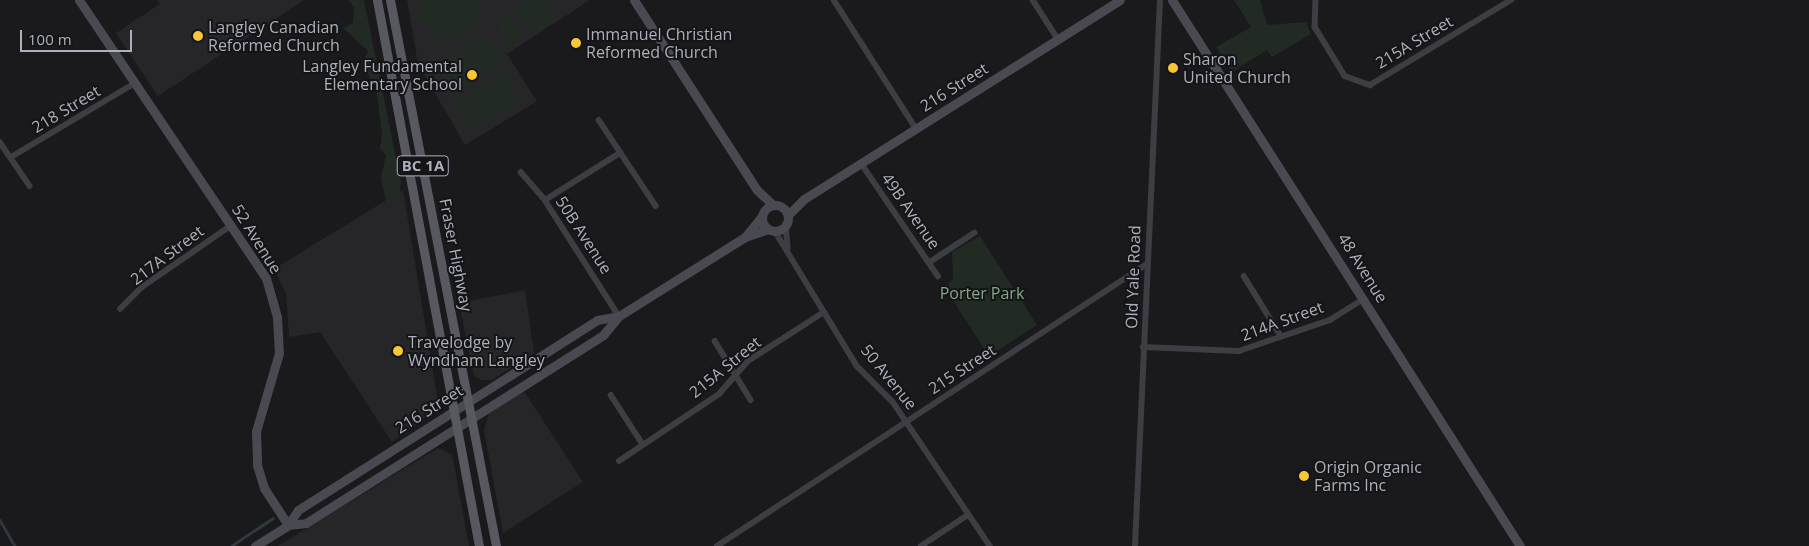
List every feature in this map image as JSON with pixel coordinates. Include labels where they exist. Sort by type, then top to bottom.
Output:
[{"type":"main road","name":"52 Avenue","points":[[79,0],[266,278],[277,317],[279,353],[256,431],[257,465],[264,488],[288,525]]},
{"type":"main road","name":"Fraser Highway","points":[[377,0],[452,413],[479,546]]},
{"type":"main road","name":"Fraser Highway","points":[[390,0],[470,401],[496,546]]},
{"type":"main road","points":[[634,0],[757,190],[777,206],[787,219]]},
{"type":"main road","name":"216 Street","points":[[288,525],[306,523],[603,335],[619,316],[745,237],[772,230],[787,219],[804,199],[1120,0]]},
{"type":"main road","name":"48 Avenue","points":[[1176,2],[1520,546]]},
{"type":"main road","points":[[757,190],[762,214],[772,230]]},
{"type":"main road","name":"216 Street","points":[[745,237],[762,214],[777,206],[804,199]]},
{"type":"main road","name":"216 Street","points":[[255,546],[288,525],[298,510],[597,320],[619,316]]},
{"type":"street","points":[[834,0],[916,128]]},
{"type":"street","points":[[1033,0],[1058,39]]},
{"type":"street","name":"Old Yale Road","points":[[1156,0],[1159,9]]},
{"type":"street","name":"Old Yale Road","points":[[1135,546],[1160,0]]},
{"type":"street","name":"215A Street","points":[[1316,0],[1313,9],[1315,27],[1354,82],[1370,85],[1511,0]]},
{"type":"street","name":"218 Street","points":[[10,157],[135,83]]},
{"type":"street","points":[[599,120],[656,206]]},
{"type":"street","points":[[0,142],[30,186]]},
{"type":"street","points":[[546,200],[620,153]]},
{"type":"street","name":"49B Avenue","points":[[861,163],[938,276]]},
{"type":"street","name":"50B Avenue","points":[[521,172],[546,200],[619,316]]},
{"type":"street","name":"50 Avenue","points":[[787,219],[788,248]]},
{"type":"street","name":"217A Street","points":[[120,309],[142,287],[232,225]]},
{"type":"street","name":"50 Avenue","points":[[772,230],[788,248],[861,372],[906,422],[990,546]]},
{"type":"street","points":[[930,262],[974,233]]},
{"type":"street","name":"215 Street","points":[[717,546],[1147,264]]},
{"type":"street","points":[[1244,276],[1281,336]]},
{"type":"street","name":"214A Street","points":[[1144,347],[1239,351],[1330,320],[1364,299]]},
{"type":"street","name":"215A Street","points":[[619,461],[642,442],[719,394],[748,361],[824,312]]},
{"type":"street","points":[[715,342],[751,400]]},
{"type":"street","points":[[612,395],[642,442]]},
{"type":"street","points":[[920,546],[968,515]]},
{"type":"shaded area","points":[[157,0],[304,0],[158,96],[116,33],[160,4]]},
{"type":"shaded area","name":"Langley Fundamental Elementary School","points":[[407,0],[590,0],[507,54],[537,101],[465,145],[418,64]]},
{"type":"shaded area","points":[[403,190],[439,408],[392,442],[320,332],[289,337],[286,294],[274,269]]},
{"type":"shaded area","points":[[525,290],[534,353],[492,380],[481,380],[474,376],[459,303]]},
{"type":"shaded area","points":[[524,391],[583,482],[503,533],[484,430],[489,413]]},
{"type":"shaded area","points":[[438,448],[452,454],[469,546],[278,546]]},
{"type":"green space","points":[[348,0],[364,0],[401,182],[399,195],[386,202],[381,178],[386,155],[380,149],[382,133],[376,88],[362,63],[368,51],[343,28],[353,23],[354,7]]},
{"type":"green space","points":[[418,0],[480,0],[480,19],[465,34],[442,37],[421,18]]},
{"type":"green space","points":[[530,0],[545,0],[557,20],[534,34],[525,19],[519,22],[512,11]]},
{"type":"green space","points":[[1234,0],[1260,0],[1267,25],[1306,22],[1311,34],[1272,57],[1267,50],[1232,72],[1216,47],[1251,27]]},
{"type":"green space","points":[[509,13],[524,37],[510,45],[495,21]]},
{"type":"green space","points":[[486,35],[503,62],[449,96],[432,69]]},
{"type":"green space","points":[[504,72],[521,100],[470,131],[453,103]]},
{"type":"green space","name":"Porter Park","points":[[980,236],[1037,325],[989,356],[945,288],[953,279],[952,252]]},
{"type":"waterway","points":[[231,546],[273,518]]},
{"type":"waterway","points":[[0,520],[15,546]]},
{"type":"place","name":"Langley Canadian Reformed Church","points":[[198,36]]},
{"type":"place","name":"Immanuel Christian Reformed Church","points":[[576,43]]},
{"type":"place","name":"Sharon United Church","points":[[1173,68]]},
{"type":"place","name":"Langley Fundamental Elementary School","points":[[472,75]]},
{"type":"place","name":"Travelodge by Wyndham Langley","points":[[398,351]]},
{"type":"place","name":"Origin Organic Farms Inc","points":[[1304,476]]}]
